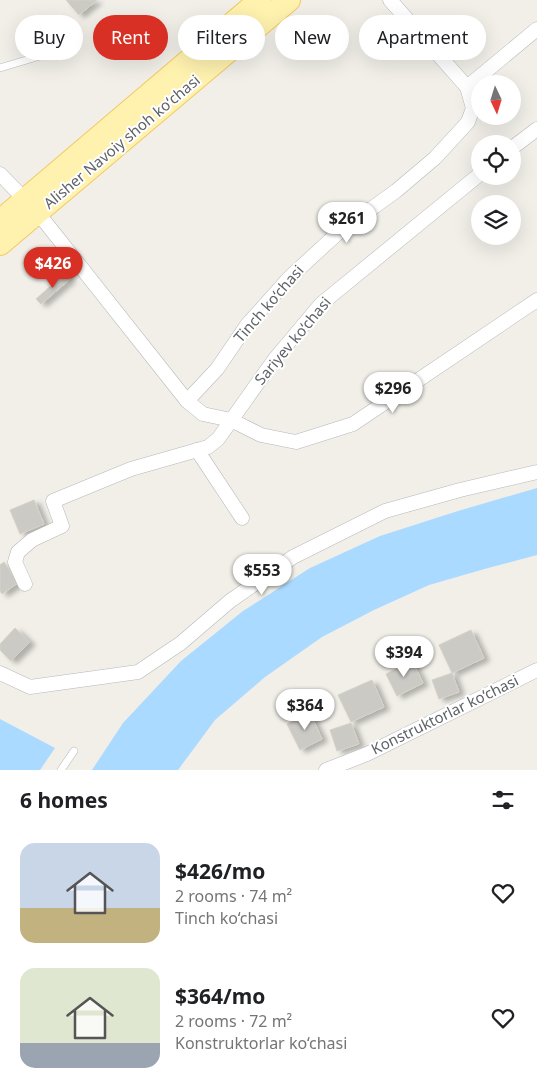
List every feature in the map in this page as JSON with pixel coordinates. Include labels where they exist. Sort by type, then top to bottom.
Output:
[{"type":"main road","name":"Alisher Navoiy shoh koʻchasi","points":[[0,244],[32,207],[260,0]]},
{"type":"main road","name":"Alisher Navoiy shoh koʻchasi","points":[[0,221],[32,207],[289,0]]},
{"type":"street","name":"Tinch ko‘chasi","points":[[187,401],[217,369],[247,325],[289,278],[339,232],[396,192],[435,158],[468,122],[474,108],[467,87],[390,0]]},
{"type":"street","points":[[467,87],[537,29]]},
{"type":"street","points":[[521,141],[537,129]]},
{"type":"street","points":[[0,174],[32,207],[187,401],[203,414],[231,420],[261,435],[296,442],[353,424],[537,300]]},
{"type":"street","name":"Sariyev ko‘chasi","points":[[25,584],[15,562],[18,552],[32,540],[62,526],[53,501],[131,469],[208,447],[218,439],[274,360],[321,304],[471,181]]},
{"type":"street","points":[[197,450],[242,518]]},
{"type":"street","points":[[0,673],[30,687],[138,672],[181,643],[230,601],[293,557],[385,511],[460,490],[537,472]]},
{"type":"street","name":"Konstruktorlar ko‘chasi","points":[[326,770],[367,754],[537,670]]},
{"type":"lane","points":[[0,68],[27,60]]},
{"type":"lane","points":[[61,770],[74,751]]},
{"type":"water","points":[[537,488],[537,555],[429,585],[374,610],[322,637],[265,677],[215,720],[178,770],[92,770],[123,723],[181,661],[243,611],[310,568],[380,536]]},
{"type":"water","points":[[0,719],[55,748],[40,770],[0,770]]},
{"type":"building","points":[[66,0],[97,0],[79,15]]},
{"type":"building","points":[[65,273],[70,279],[41,304],[36,299]]},
{"type":"building","points":[[34,500],[44,524],[20,534],[10,510]]},
{"type":"building","points":[[4,562],[18,583],[2,594],[0,591],[0,565]]},
{"type":"building","points":[[15,628],[30,642],[11,661],[0,650],[0,644]]},
{"type":"building","points":[[471,630],[484,658],[452,673],[439,645]]},
{"type":"building","points":[[412,661],[423,683],[397,696],[386,674]]},
{"type":"building","points":[[452,673],[459,692],[439,699],[432,680]]},
{"type":"building","points":[[372,680],[384,707],[351,722],[338,695]]},
{"type":"building","points":[[310,713],[322,739],[300,750],[287,724]]},
{"type":"building","points":[[351,723],[359,744],[337,751],[330,730]]}]
